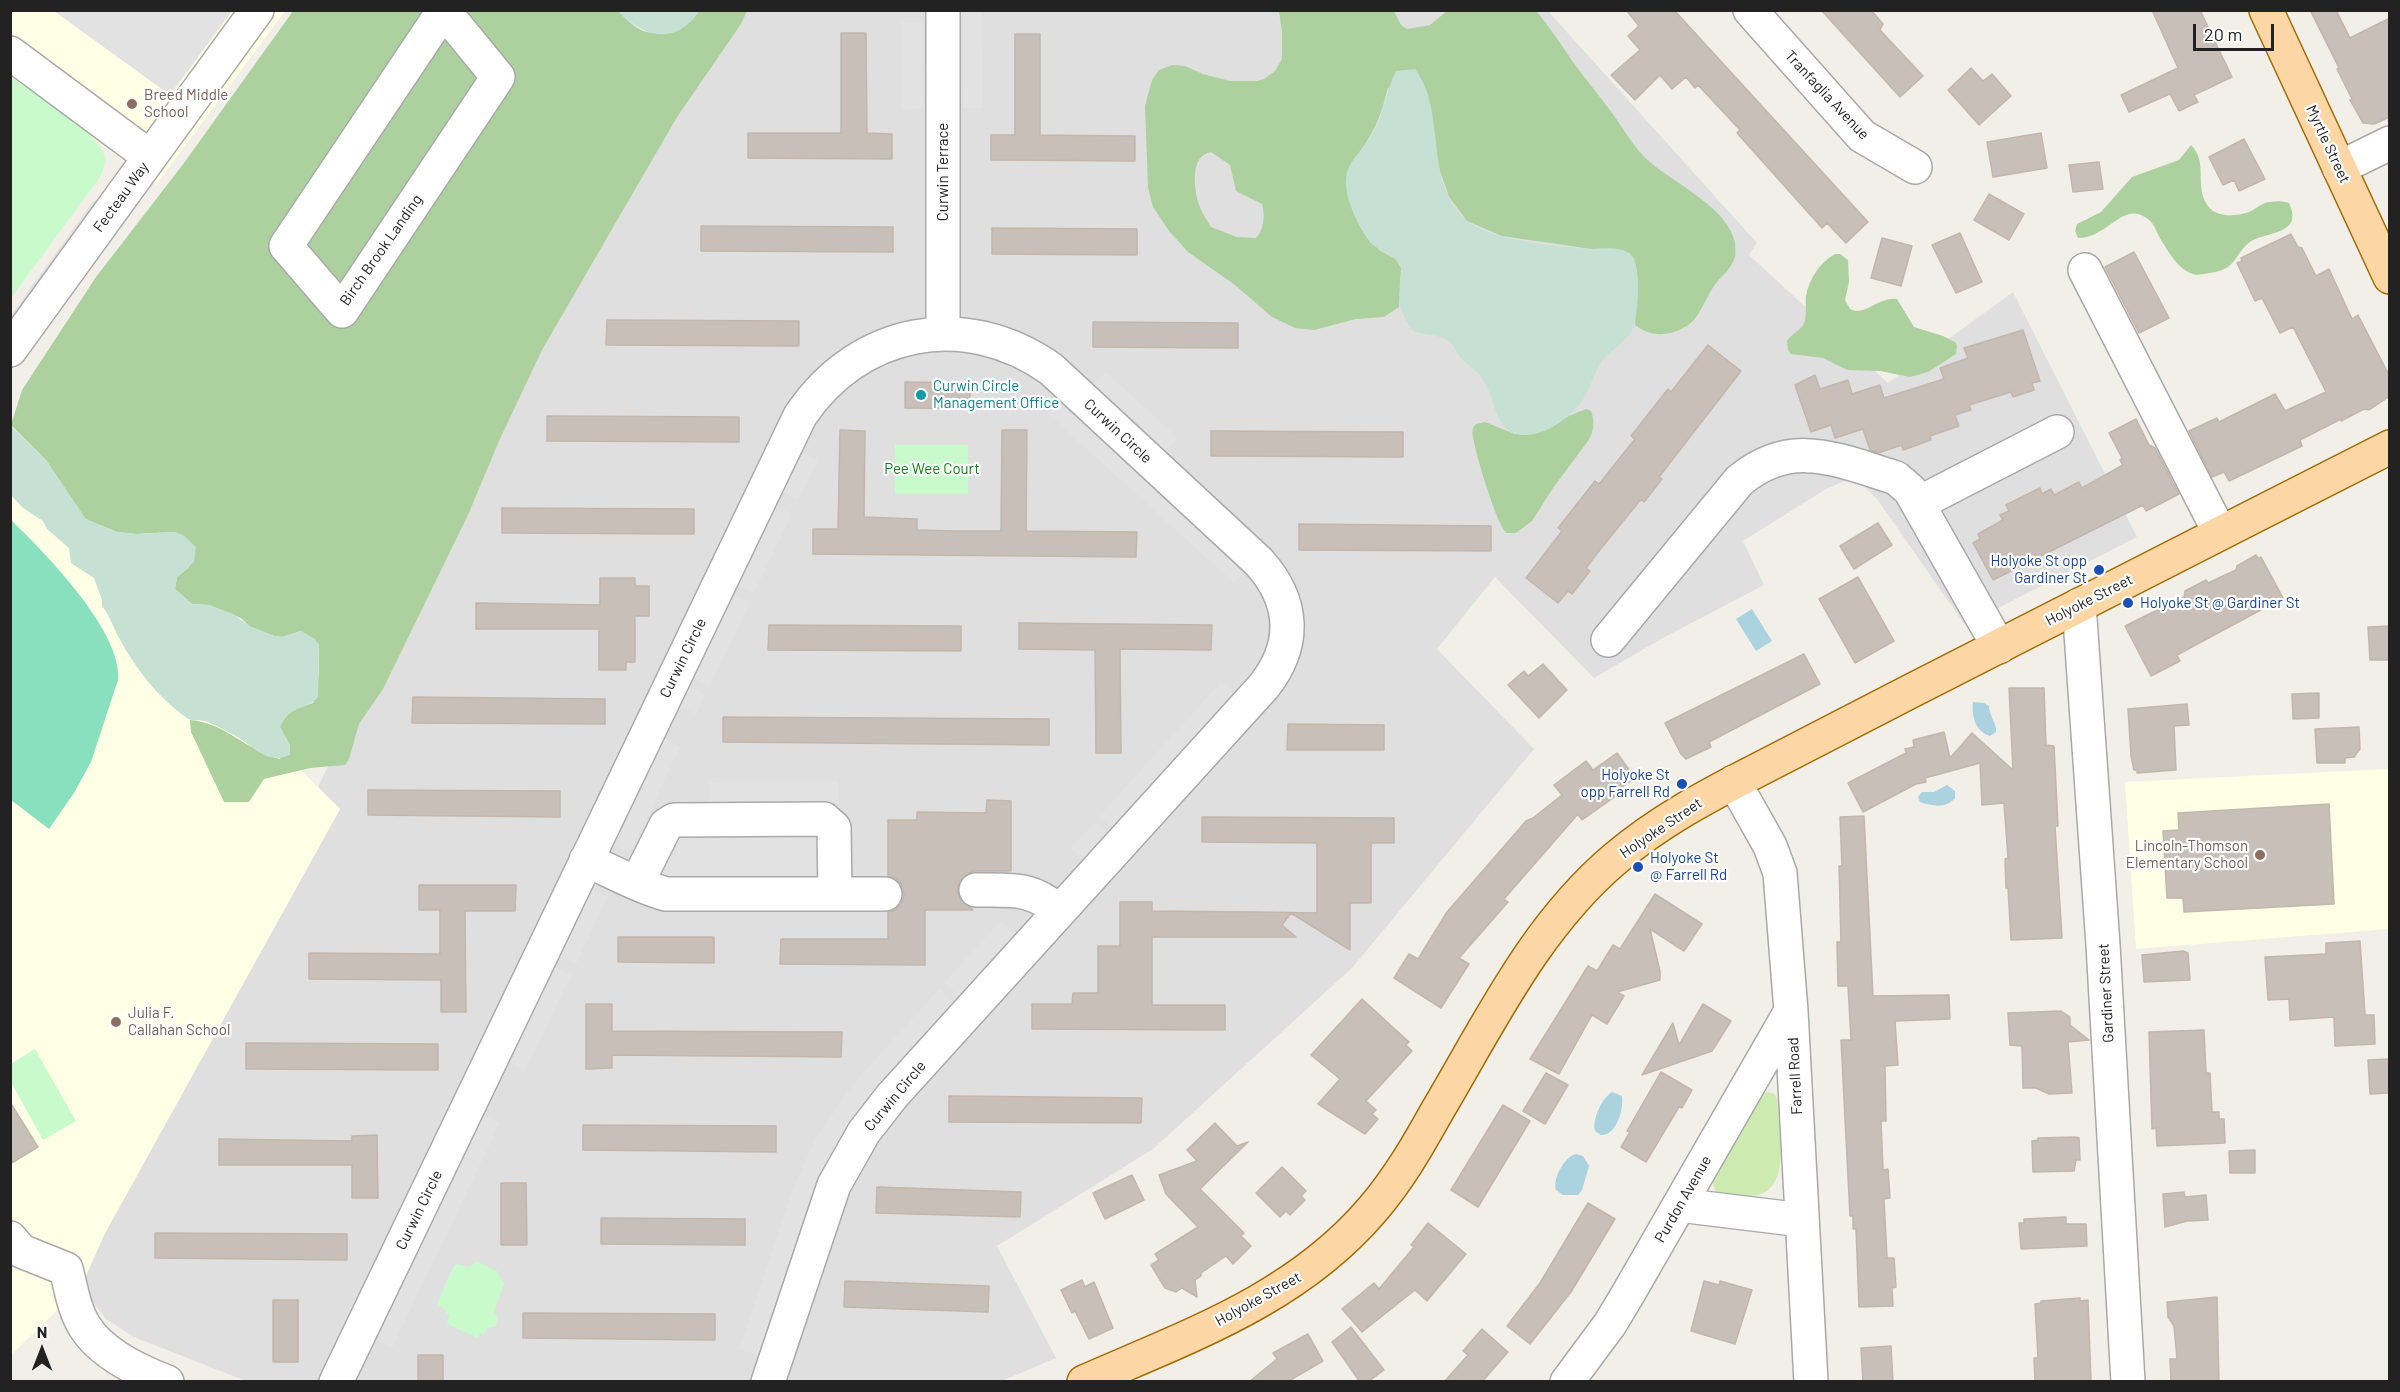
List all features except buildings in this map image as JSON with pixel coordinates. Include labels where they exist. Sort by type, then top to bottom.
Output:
[{"type":"main road","name":"Myrtle Street","points":[[2266,10],[2390,277]]},
{"type":"main road","name":"Holyoke Street","points":[[1084,1382],[1133,1372],[1268,1298],[1306,1272],[1342,1242],[1374,1208],[1402,1170],[1528,958],[1567,905],[1601,870],[1639,840],[1686,808],[1734,782],[2390,447]]},
{"type":"street","points":[[150,157],[257,10]]},
{"type":"street","name":"Curwin Terrace","points":[[942,10],[944,334]]},
{"type":"street","name":"Tranfaglia Avenue","points":[[1750,10],[1862,136],[1915,167]]},
{"type":"street","name":"Birch Brook Landing","points":[[444,11],[498,77],[342,310],[286,246],[444,11]]},
{"type":"street","name":"Fecteau Way","points":[[10,53],[150,157],[10,350]]},
{"type":"street","points":[[2339,168],[2390,143]]},
{"type":"street","points":[[2085,270],[2220,533]]},
{"type":"street","name":"Curwin Circle","points":[[336,1382],[792,431],[809,402],[832,377],[860,357],[890,343],[944,334],[974,336],[1006,345],[1037,359],[1051,369],[1260,562],[1275,581],[1285,604],[1286,642],[1272,676],[892,1096],[855,1144],[828,1199],[768,1382]]},
{"type":"street","points":[[1919,503],[2056,432]]},
{"type":"street","points":[[1608,640],[1730,490],[1749,472],[1760,466],[1796,455],[1834,459],[1896,478],[1910,490],[1999,646]]},
{"type":"street","name":"Gardiner Street","points":[[2079,605],[2103,945],[2128,1382]]},
{"type":"street","name":"Farrell Road","points":[[1734,782],[1777,862],[1791,1011],[1811,1382]]},
{"type":"street","points":[[637,883],[664,827],[674,820],[824,819],[831,823],[835,833],[835,894]]},
{"type":"street","points":[[586,860],[666,894],[885,894]]},
{"type":"street","points":[[976,890],[1024,890],[1041,897],[1059,911]]},
{"type":"street","name":"Purdon Avenue","points":[[1567,1382],[1610,1324],[1791,1011]]},
{"type":"street","points":[[1679,1205],[1802,1220]]},
{"type":"street","points":[[10,1238],[21,1251],[66,1269],[80,1317],[87,1330],[97,1341],[124,1361],[157,1380]]},
{"type":"shaded area","name":"Breed Middle School","points":[[11,11],[285,11],[156,185],[11,77]]},
{"type":"shaded area","points":[[54,11],[232,11],[170,95]]},
{"type":"shaded area","points":[[618,11],[699,11],[680,30],[670,34],[660,34],[638,27]]},
{"type":"shaded area","points":[[707,11],[1548,11],[1757,243],[1749,255],[1888,383],[2013,292],[2137,537],[1965,625],[1877,499],[1864,486],[1845,481],[1826,489],[1743,541],[1764,585],[1661,639],[1594,678],[1495,577],[1437,649],[1534,749],[1352,968],[1153,1149],[997,1246],[1056,1358],[1002,1381],[246,1381],[134,1337],[106,1319],[81,1287],[104,1235],[340,809],[318,787],[582,242]]},
{"type":"shaded area","points":[[961,11],[982,11],[983,108],[962,108]]},
{"type":"shaded area","points":[[901,22],[922,22],[923,109],[902,110]]},
{"type":"shaded area","points":[[1415,69],[1425,87],[1431,106],[1439,167],[1445,187],[1453,205],[1467,221],[1478,228],[1508,238],[1577,248],[1622,250],[1628,252],[1636,263],[1637,306],[1631,332],[1602,361],[1585,396],[1576,408],[1553,427],[1544,431],[1525,435],[1516,434],[1504,427],[1483,380],[1460,357],[1451,343],[1436,336],[1414,332],[1401,308],[1401,267],[1395,258],[1370,242],[1362,231],[1350,202],[1346,182],[1350,165],[1374,131],[1396,71]]},
{"type":"shaded area","points":[[94,200],[102,206],[11,333],[11,315]]},
{"type":"shaded area","points":[[1106,372],[1178,438],[1164,453],[1092,387]]},
{"type":"shaded area","points":[[1061,397],[1248,568],[1234,583],[1047,413]]},
{"type":"shaded area","points":[[10,425],[46,460],[86,519],[117,532],[136,534],[175,532],[183,535],[196,547],[194,562],[177,577],[175,589],[192,604],[209,605],[233,614],[249,626],[274,636],[282,637],[301,631],[315,639],[319,645],[318,697],[308,705],[292,711],[280,727],[290,745],[290,755],[274,758],[267,756],[212,724],[203,720],[189,719],[176,710],[140,672],[102,606],[94,578],[71,563],[69,548],[47,529],[43,521],[23,508],[11,495]]},
{"type":"shaded area","points":[[797,450],[818,460],[798,500],[778,490]]},
{"type":"shaded area","name":"Julia F. Callahan School","points":[[11,483],[340,809],[104,1235],[81,1287],[11,1355]]},
{"type":"shaded area","points":[[772,504],[792,514],[754,593],[734,583]]},
{"type":"shaded area","points":[[730,592],[750,602],[710,686],[689,677]]},
{"type":"shaded area","points":[[1221,682],[1237,697],[1116,830],[1099,816]]},
{"type":"shaded area","points":[[685,685],[706,695],[696,714],[676,704]]},
{"type":"shaded area","points":[[660,738],[680,747],[630,853],[609,843]]},
{"type":"shaded area","name":"Lincoln-Thomson Elementary School","points":[[2389,769],[2389,929],[2136,949],[2125,782]]},
{"type":"shaded area","points":[[838,781],[839,804],[709,805],[709,782]]},
{"type":"shaded area","points":[[1095,822],[1111,836],[1087,863],[1070,848]]},
{"type":"shaded area","points":[[818,833],[818,877],[666,878],[666,856],[676,856],[676,834]]},
{"type":"shaded area","points":[[588,888],[608,897],[576,964],[556,954]]},
{"type":"shaded area","points":[[1000,921],[1018,936],[962,998],[944,983]]},
{"type":"shaded area","points":[[551,966],[571,975],[525,1070],[505,1060]]},
{"type":"shaded area","points":[[939,989],[956,1004],[882,1086],[761,1357],[739,1349],[794,1186],[815,1140],[853,1084]]},
{"type":"shaded area","points":[[479,1114],[500,1123],[392,1348],[372,1338]]},
{"type":"green space","points":[[293,11],[618,11],[642,30],[655,33],[685,25],[699,11],[747,11],[741,24],[677,117],[542,350],[499,441],[468,515],[383,689],[359,724],[349,759],[345,765],[310,768],[264,779],[249,802],[224,802],[191,732],[190,720],[214,726],[257,750],[280,759],[287,740],[280,727],[293,711],[313,703],[319,675],[319,645],[301,631],[282,637],[274,636],[249,626],[241,618],[209,605],[192,604],[175,589],[177,577],[189,567],[175,532],[136,534],[117,532],[85,519],[46,460],[11,425],[22,390],[96,277],[184,163]]},
{"type":"green space","points":[[1279,11],[1394,11],[1401,25],[1407,29],[1430,25],[1447,11],[1536,11],[1640,152],[1651,163],[1700,198],[1723,219],[1735,243],[1733,262],[1714,286],[1690,324],[1665,334],[1653,334],[1641,329],[1635,325],[1637,271],[1630,254],[1623,250],[1591,249],[1502,236],[1467,221],[1449,197],[1439,168],[1388,87],[1373,130],[1349,167],[1379,250],[1396,259],[1401,268],[1399,307],[1384,317],[1356,319],[1314,330],[1295,328],[1272,317],[1235,285],[1188,252],[1169,231],[1153,207],[1148,188],[1145,106],[1152,80],[1159,70],[1172,65],[1185,66],[1203,74],[1230,81],[1264,79],[1275,71],[1282,59]],"holes":[[[1211,152],[1230,165],[1236,191],[1262,204],[1263,222],[1256,238],[1237,237],[1211,227],[1199,205],[1195,172],[1200,159]]]},
{"type":"green space","points":[[11,77],[77,124],[99,145],[105,160],[100,177],[11,298]]},
{"type":"green space","points":[[2191,145],[2199,159],[2201,188],[2210,208],[2219,214],[2238,215],[2267,203],[2287,202],[2292,213],[2292,221],[2288,227],[2250,242],[2225,269],[2196,275],[2185,270],[2176,261],[2152,223],[2142,216],[2125,215],[2099,232],[2078,238],[2075,231],[2077,224],[2101,212],[2132,177],[2179,160]]},
{"type":"green space","points":[[1835,254],[1840,254],[1848,260],[1849,282],[1845,300],[1850,309],[1856,311],[1867,309],[1884,300],[1897,299],[1914,327],[1955,342],[1956,354],[1928,372],[1910,377],[1880,371],[1847,370],[1823,358],[1791,354],[1787,341],[1804,323],[1806,296],[1810,283],[1820,266]]},
{"type":"green space","points":[[1586,409],[1591,411],[1593,423],[1593,430],[1588,441],[1532,521],[1516,533],[1507,533],[1487,488],[1472,433],[1474,427],[1476,424],[1485,422],[1515,434],[1526,434],[1544,431]]},
{"type":"green space","name":"Pee Wee Court","points":[[895,445],[968,445],[968,494],[895,494]]},
{"type":"green space","points":[[11,520],[43,552],[79,594],[108,639],[116,660],[118,680],[91,762],[74,793],[49,829],[11,800]]},
{"type":"green space","points":[[35,1049],[76,1121],[43,1140],[11,1082],[11,1064]]},
{"type":"green space","points":[[1767,1092],[1775,1094],[1777,1100],[1781,1144],[1781,1159],[1773,1185],[1763,1193],[1749,1196],[1716,1192],[1712,1181],[1761,1096]]},
{"type":"green space","points":[[476,1261],[497,1271],[504,1284],[494,1312],[498,1317],[496,1326],[487,1328],[484,1335],[480,1333],[478,1338],[447,1324],[449,1315],[437,1303],[453,1267],[457,1264],[470,1267]]},
{"type":"water","points":[[1752,609],[1772,641],[1756,651],[1736,619]]},
{"type":"water","points":[[1973,702],[1989,706],[1996,729],[1996,732],[1990,736],[1981,731],[1976,723]]},
{"type":"water","points":[[1947,785],[1955,791],[1955,798],[1947,804],[1939,806],[1920,802],[1918,797],[1922,792],[1934,792]]},
{"type":"water","points":[[1612,1092],[1622,1096],[1622,1108],[1615,1127],[1601,1135],[1595,1131],[1596,1115]]},
{"type":"water","points":[[1576,1154],[1583,1156],[1589,1166],[1582,1190],[1578,1195],[1563,1195],[1556,1190],[1556,1180],[1564,1163]]},
{"type":"place","name":"Breed Middle School","points":[[132,104]]},
{"type":"place","name":"Curwin Circle Management Office","points":[[921,395]]},
{"type":"place","name":"Holyoke St opp Gardiner St","points":[[2099,570]]},
{"type":"place","name":"Holyoke St @ Gardiner St","points":[[2128,603]]},
{"type":"place","name":"Holyoke St opp Farrell Rd","points":[[1682,784]]},
{"type":"place","name":"Lincoln-Thomson Elementary School","points":[[2260,855]]},
{"type":"place","name":"Holyoke St @ Farrell Rd","points":[[1638,867]]},
{"type":"place","name":"Julia F. Callahan School","points":[[116,1022]]}]
